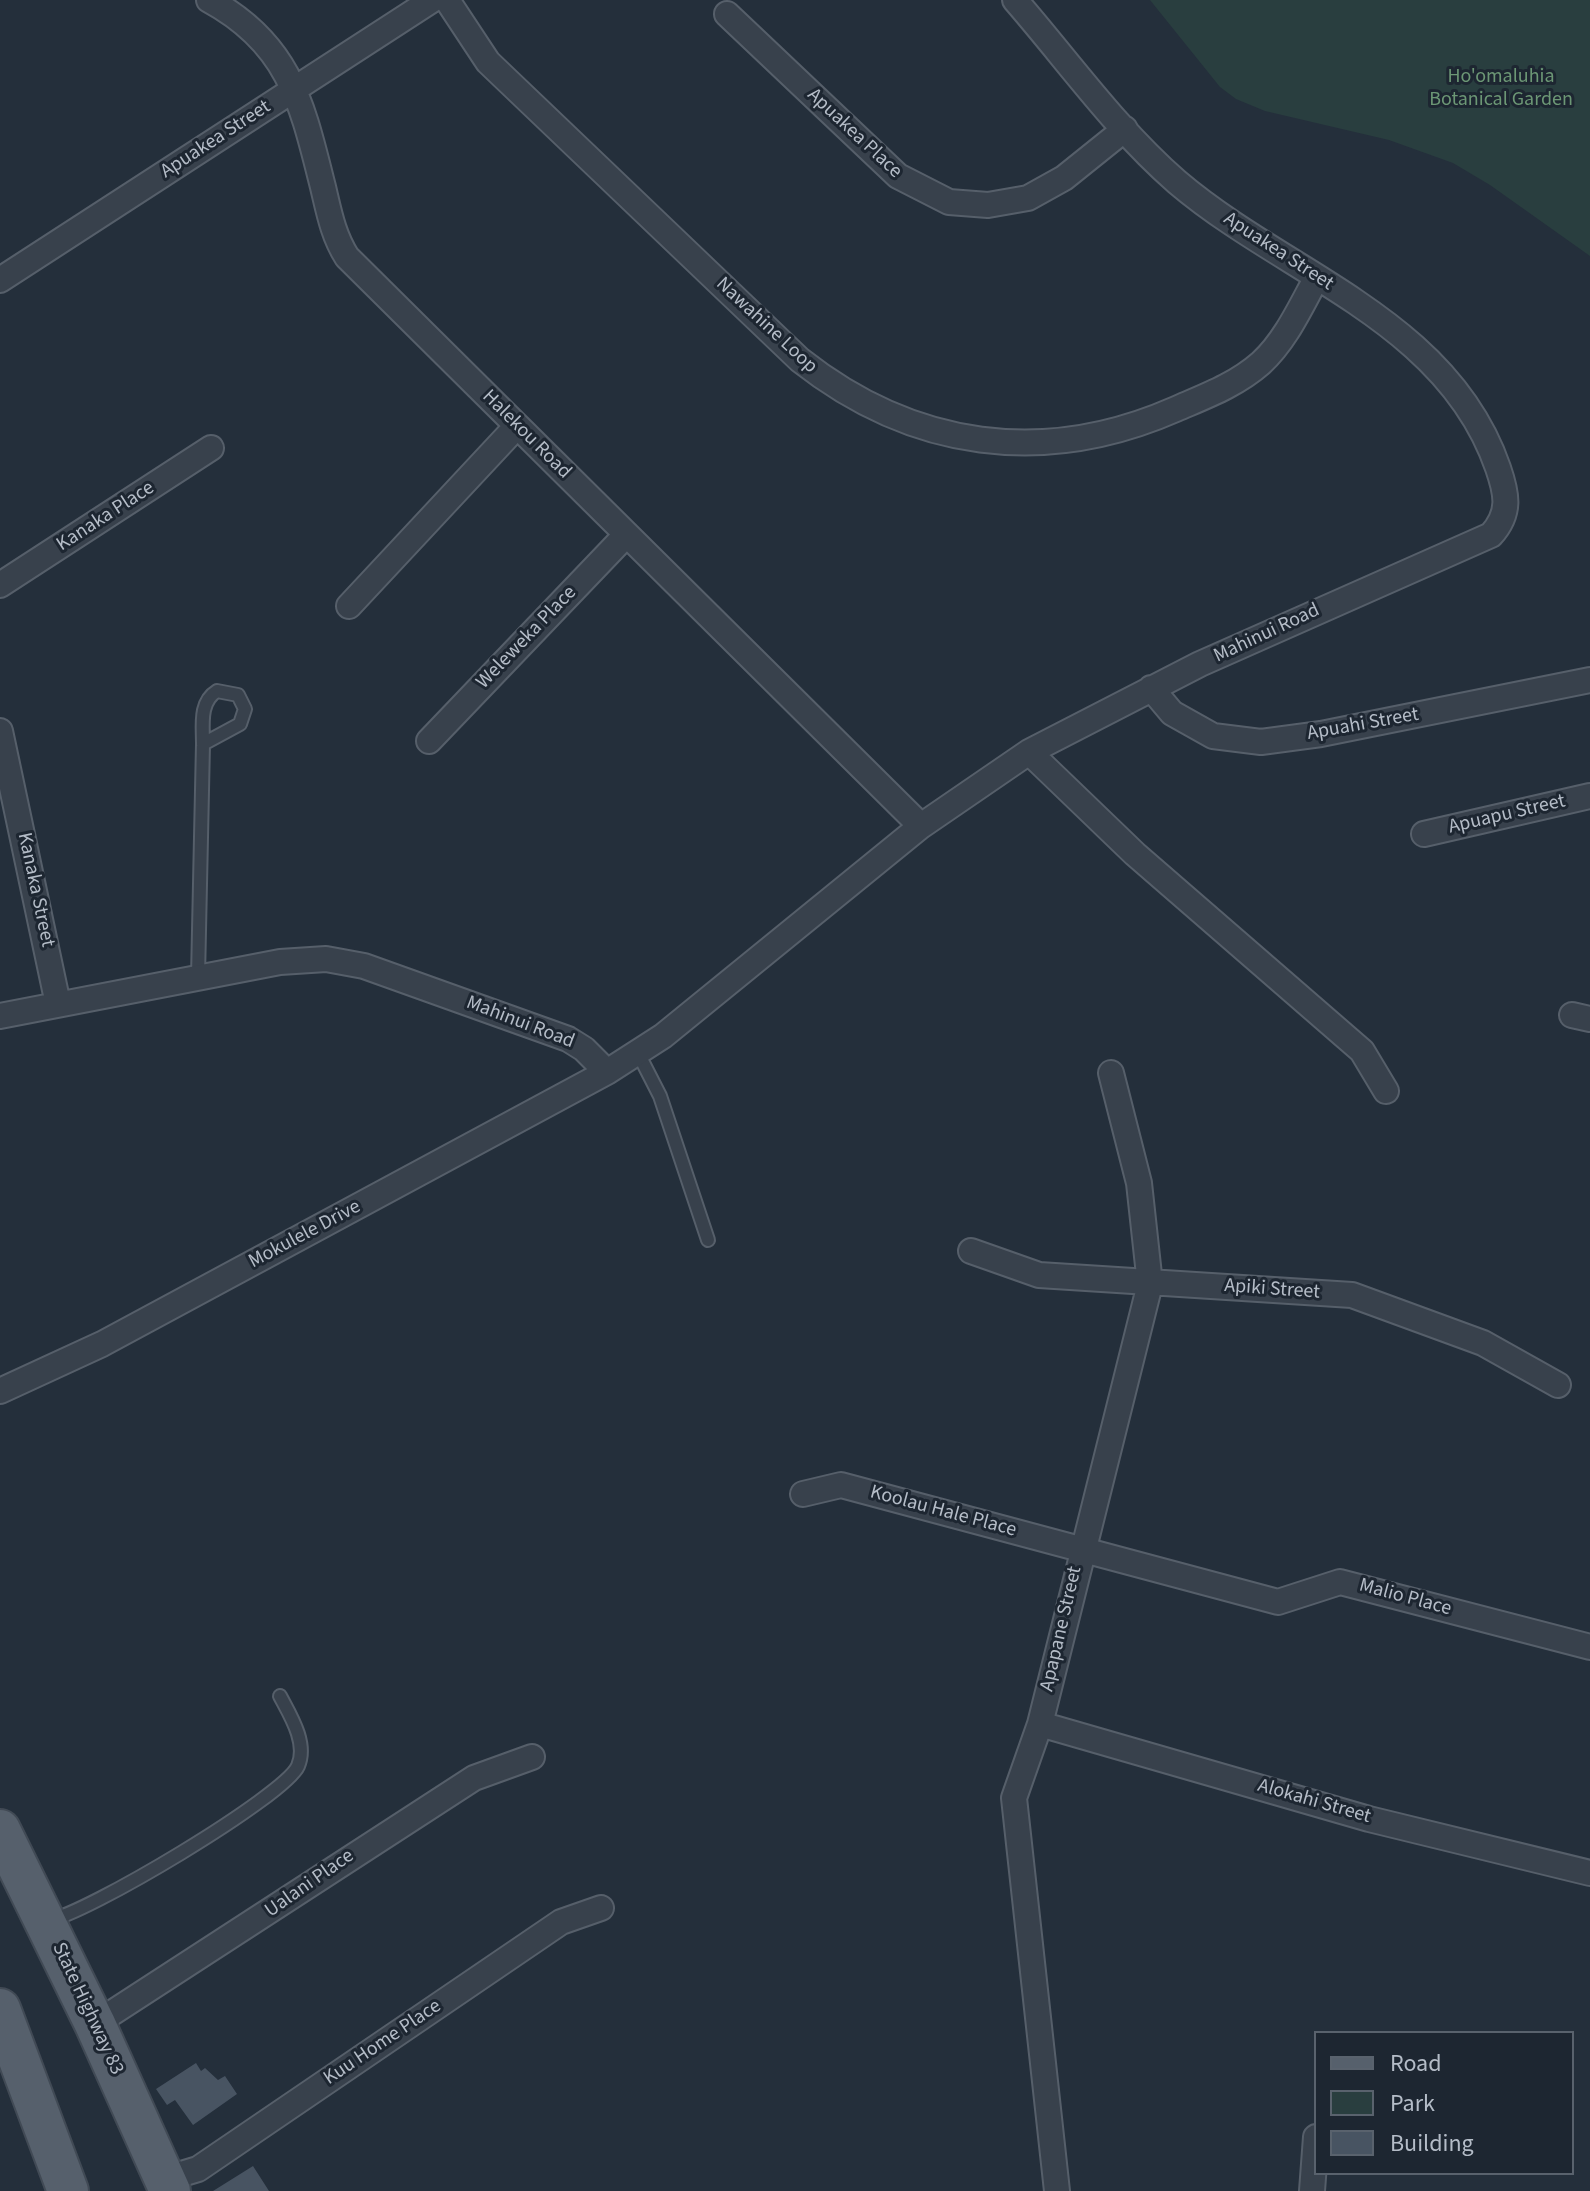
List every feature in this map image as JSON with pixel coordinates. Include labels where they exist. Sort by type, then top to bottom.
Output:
[{"type":"main road","name":"State Highway 83","points":[[0,1830],[95,2024],[165,2187]]},
{"type":"main road","points":[[0,2009],[68,2191]]},
{"type":"street","name":"Halekou Road","points":[[209,0],[259,36],[295,88],[309,126],[333,228],[347,257],[921,826]]},
{"type":"street","name":"Apuakea Street","points":[[0,280],[432,0]]},
{"type":"street","name":"Nawahine Loop","points":[[447,0],[488,62],[800,360],[873,408],[926,429],[983,441],[1042,443],[1099,436],[1155,418],[1221,390],[1261,362],[1287,330],[1317,277]]},
{"type":"street","name":"Apuakea Street","points":[[1015,0],[1125,129],[1201,201],[1405,337],[1464,402],[1493,452],[1507,500],[1503,518]]},
{"type":"street","name":"Apuakea Place","points":[[727,14],[898,176],[949,202],[988,205],[1028,198],[1064,178],[1125,129]]},
{"type":"street","points":[[349,606],[517,426]]},
{"type":"street","name":"Kanaka Place","points":[[0,585],[211,448]]},
{"type":"street","name":"Mahinui Road","points":[[0,1016],[303,959],[346,961],[568,1039],[584,1049],[607,1072],[638,1053],[921,826],[1029,752],[1151,688],[1321,609],[1482,541],[1503,518]]},
{"type":"street","name":"Weleweka Place","points":[[429,741],[626,535]]},
{"type":"street","name":"Apuahi Street","points":[[1151,688],[1172,713],[1213,736],[1261,742],[1321,734],[1590,680]]},
{"type":"street","name":"Kanaka Street","points":[[0,731],[58,1004]]},
{"type":"street","points":[[1029,752],[1135,854],[1362,1051],[1386,1091]]},
{"type":"street","name":"Apuapu Street","points":[[1424,834],[1590,796]]},
{"type":"street","name":"Mokulele Drive","points":[[0,1391],[102,1344],[607,1072]]},
{"type":"street","name":"Apapane Street","points":[[1057,2191],[1014,1798],[1040,1724],[1150,1284],[1139,1183],[1111,1073]]},
{"type":"street","name":"Apiki Street","points":[[971,1251],[1039,1275],[1352,1295],[1483,1343],[1558,1385]]},
{"type":"street","name":"Koolau Hale Place","points":[[803,1494],[841,1485],[1082,1548]]},
{"type":"street","name":"Malio Place","points":[[1082,1548],[1278,1602],[1340,1582],[1590,1647]]},
{"type":"street","name":"Alokahi Street","points":[[1040,1724],[1369,1819],[1590,1873]]},
{"type":"street","name":"Ualani Place","points":[[95,2024],[474,1778],[532,1757]]},
{"type":"street","name":"Kuu Home Place","points":[[165,2187],[198,2169],[561,1922],[601,1908]]},
{"type":"street","points":[[1312,2191],[1314,2164]]},
{"type":"lane","points":[[198,977],[203,744],[204,708],[210,695],[224,690],[238,695],[245,709],[240,724],[203,744]]},
{"type":"lane","points":[[638,1053],[660,1096],[708,1240]]},
{"type":"lane","points":[[46,1921],[60,1919],[88,1906],[239,1817],[280,1786],[298,1766],[301,1743],[280,1696]]},
{"type":"green space","name":"Ho'omaluhia Botanical Garden","points":[[1150,0],[1590,0],[1590,256],[1490,185],[1453,163],[1389,140],[1265,111],[1236,99],[1220,87]]},
{"type":"building","points":[[196,2063],[201,2071],[205,2068],[218,2080],[225,2076],[237,2094],[193,2125],[175,2100],[167,2105],[156,2089]]},
{"type":"building","points":[[253,2166],[269,2191],[213,2191]]}]
